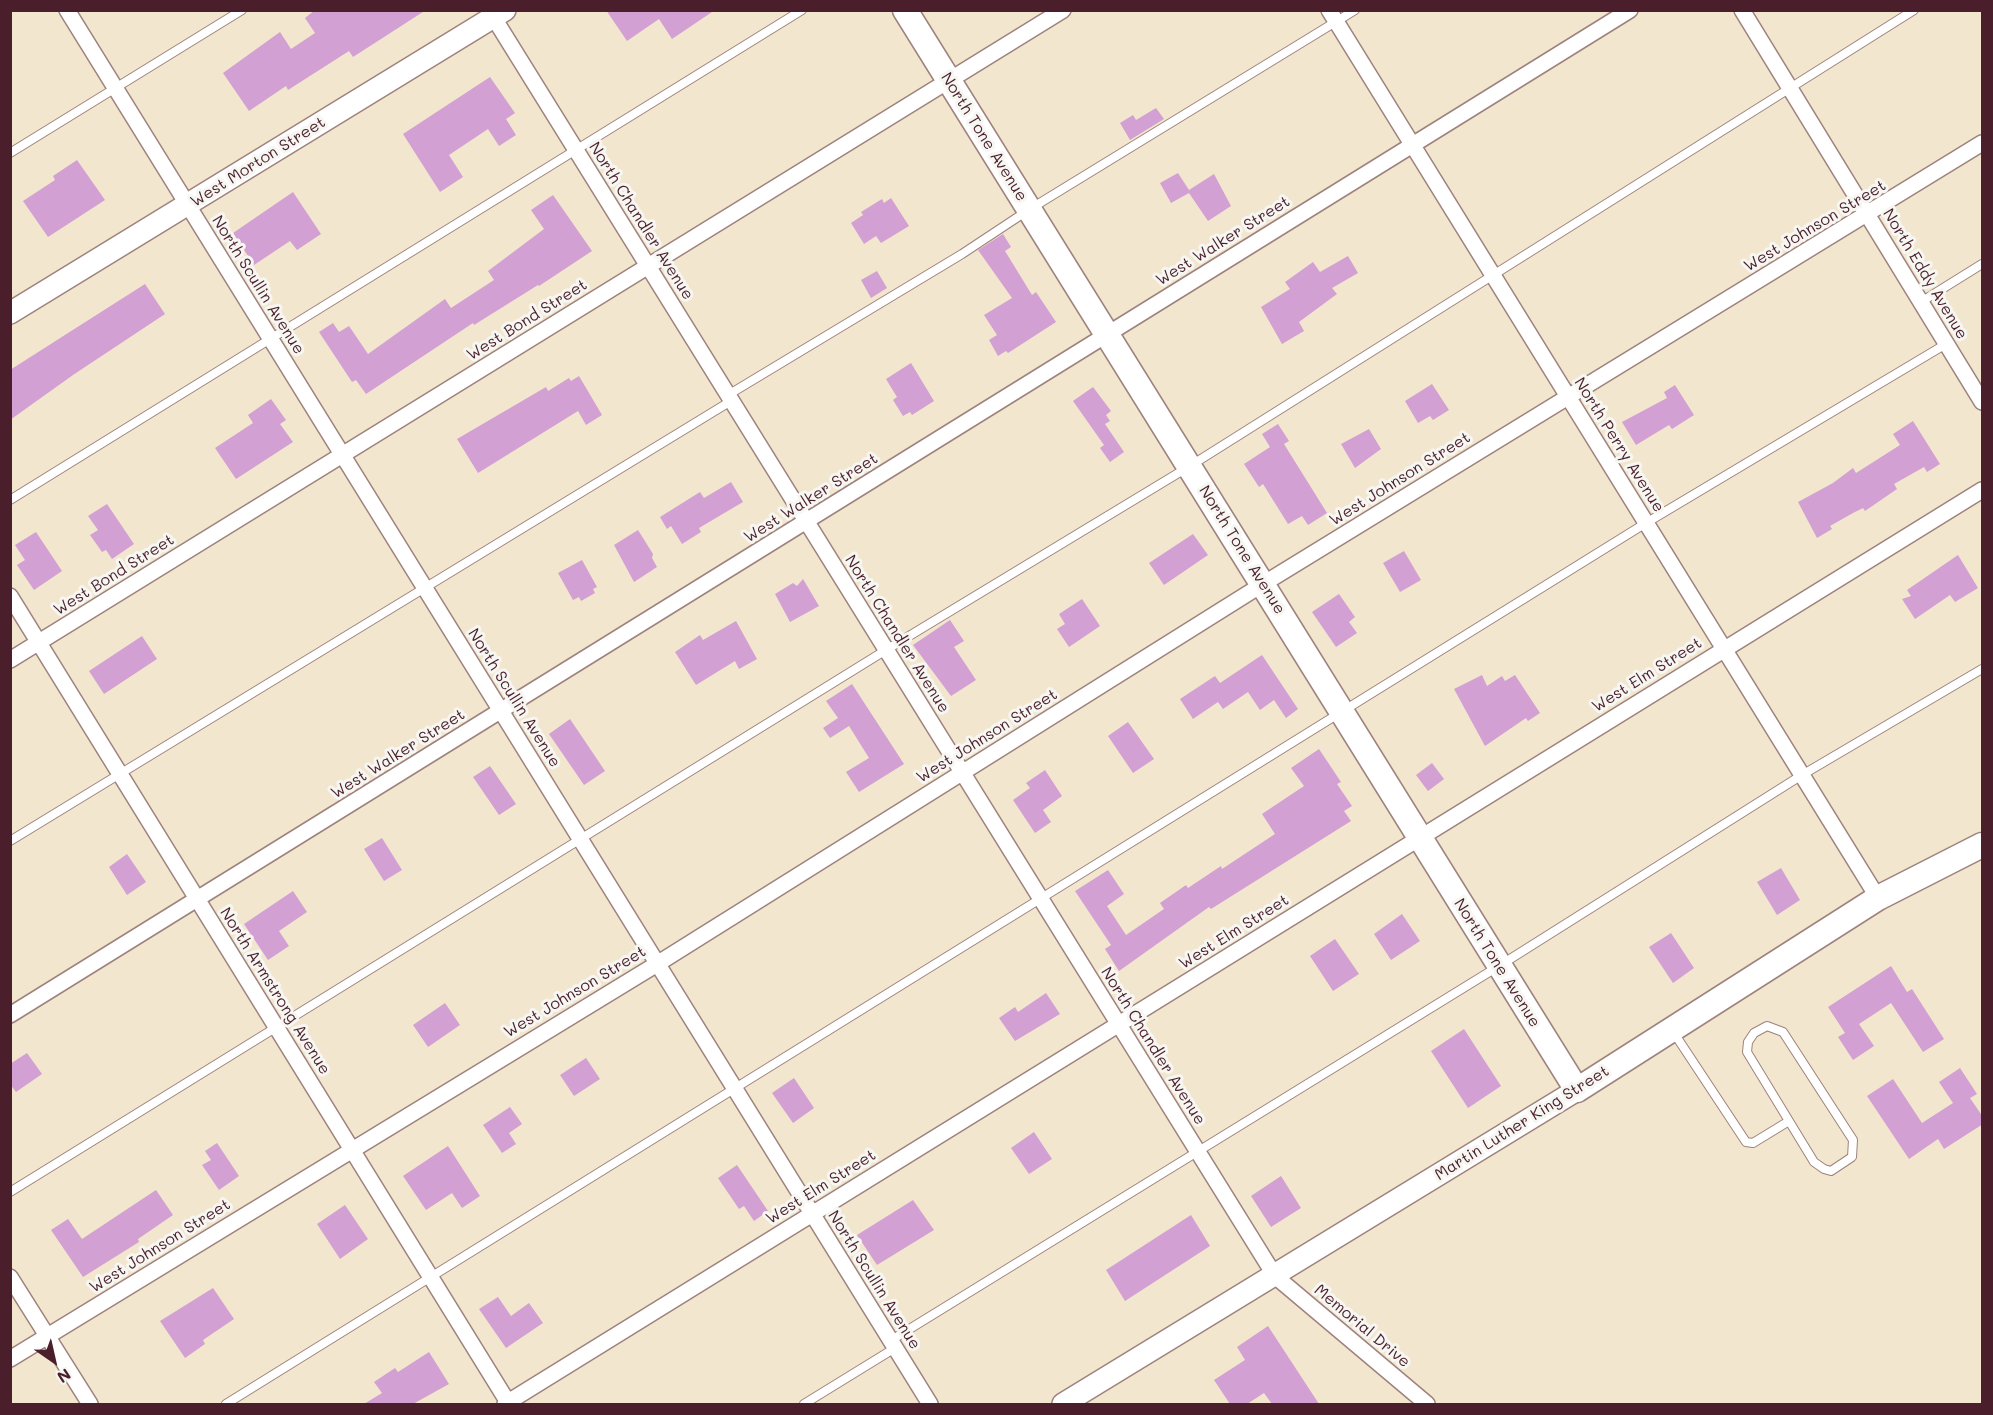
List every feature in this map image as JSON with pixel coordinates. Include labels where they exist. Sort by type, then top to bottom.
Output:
[{"type":"main road","name":"North Tone Avenue","points":[[905,10],[1109,334],[1576,1090]]},
{"type":"main road","name":"Martin Luther King Street","points":[[1576,1090],[1878,898],[1983,845]]},
{"type":"street","name":"North Scullin Avenue","points":[[67,10],[930,1404]]},
{"type":"street","name":"West Bond Street","points":[[10,660],[1063,10]]},
{"type":"street","name":"West Walker Street","points":[[10,1015],[807,523],[1630,10]]},
{"type":"street","name":"North Eddy Avenue","points":[[1742,10],[1983,402]]},
{"type":"street","name":"North Chandler Avenue","points":[[496,13],[648,267],[1275,1276]]},
{"type":"street","name":"West Morton Street","points":[[10,313],[188,206],[496,13]]},
{"type":"street","name":"North Perry Avenue","points":[[1332,16],[1878,898]]},
{"type":"street","name":"West Johnson Street","points":[[10,1359],[657,964],[1263,584],[1983,143]]},
{"type":"street","name":"West Elm Street","points":[[508,1404],[1983,490]]},
{"type":"street","name":"North Armstrong Avenue","points":[[10,596],[508,1404]]},
{"type":"street","name":"Martin Luther King Street","points":[[1064,1404],[1576,1090]]},
{"type":"street","name":"Memorial Drive","points":[[1275,1276],[1427,1404]]},
{"type":"street","points":[[10,1277],[90,1404]]},
{"type":"lane","points":[[10,153],[242,10]]},
{"type":"lane","points":[[10,500],[802,10]]},
{"type":"lane","points":[[10,841],[962,254],[1332,16],[1355,10]]},
{"type":"lane","points":[[10,1192],[886,650],[1190,466],[1914,10]]},
{"type":"lane","points":[[1921,302],[1983,264]]},
{"type":"lane","points":[[226,1404],[1646,523],[1946,344]]},
{"type":"lane","points":[[804,1404],[893,1344],[1197,1151],[1499,966],[1803,775],[1983,669]]},
{"type":"lane","points":[[1767,1026],[1783,1032],[1853,1140],[1855,1147],[1852,1157],[1831,1171],[1824,1169],[1814,1162],[1788,1121],[1747,1052],[1748,1042],[1754,1033],[1767,1026]]},
{"type":"lane","points":[[1671,1030],[1746,1142],[1753,1143],[1788,1121]]},
{"type":"building","points":[[315,10],[426,10],[353,57],[349,51],[288,90],[286,86],[249,111],[223,73],[280,32],[291,49],[315,33],[305,18]]},
{"type":"building","points":[[606,10],[715,10],[672,39],[659,19],[627,41]]},
{"type":"building","points":[[490,77],[515,113],[506,119],[516,135],[499,146],[488,129],[449,155],[463,177],[440,192],[403,134]]},
{"type":"building","points":[[1156,108],[1164,119],[1130,140],[1120,123],[1133,115],[1136,120]]},
{"type":"building","points":[[77,160],[105,200],[48,237],[23,201],[55,180],[53,176]]},
{"type":"building","points":[[1178,173],[1189,190],[1214,174],[1231,206],[1208,221],[1189,193],[1171,203],[1160,183]]},
{"type":"building","points":[[293,192],[321,234],[297,250],[290,241],[254,265],[233,233]]},
{"type":"building","points":[[553,195],[592,251],[539,286],[474,325],[473,323],[366,394],[356,380],[352,382],[319,332],[333,323],[339,332],[349,326],[368,354],[445,299],[451,308],[494,280],[488,271],[544,229],[531,210]]},
{"type":"building","points":[[891,198],[909,226],[881,243],[876,236],[864,244],[851,223],[863,215],[861,212],[882,199],[884,203]]},
{"type":"building","points":[[1003,234],[1011,247],[1005,251],[1032,295],[1036,292],[1056,322],[1008,353],[1006,351],[998,356],[989,340],[997,335],[984,315],[1012,298],[978,250]]},
{"type":"building","points":[[1348,256],[1358,273],[1332,288],[1337,294],[1299,322],[1304,331],[1282,344],[1261,307],[1290,289],[1285,282],[1313,262],[1320,272]]},
{"type":"building","points":[[877,271],[887,288],[871,298],[861,280]]},
{"type":"building","points":[[145,284],[165,314],[10,420],[10,370]]},
{"type":"building","points":[[911,363],[934,401],[912,415],[910,412],[903,416],[893,400],[897,397],[886,379]]},
{"type":"building","points":[[579,376],[602,415],[586,425],[578,411],[478,473],[457,439],[546,387],[548,391],[569,378],[571,381]]},
{"type":"building","points":[[1432,384],[1449,410],[1433,420],[1430,416],[1418,423],[1405,401]]},
{"type":"building","points":[[1675,385],[1694,415],[1672,429],[1669,425],[1636,445],[1622,422],[1667,398],[1664,392]]},
{"type":"building","points":[[1093,387],[1111,411],[1106,415],[1110,421],[1105,424],[1124,452],[1110,462],[1100,448],[1104,445],[1073,401]]},
{"type":"building","points":[[271,399],[286,420],[280,424],[293,442],[236,479],[215,448],[253,423],[248,415]]},
{"type":"building","points":[[1913,421],[1940,464],[1927,472],[1924,467],[1894,484],[1897,489],[1865,511],[1863,508],[1830,526],[1832,529],[1817,538],[1798,502],[1833,483],[1853,468],[1856,473],[1900,445],[1893,434]]},
{"type":"building","points":[[1278,424],[1289,441],[1284,444],[1327,513],[1308,525],[1302,516],[1288,524],[1263,484],[1259,487],[1244,464],[1270,447],[1262,434]]},
{"type":"building","points":[[1369,429],[1381,449],[1355,468],[1341,444]]},
{"type":"building","points":[[731,482],[743,502],[699,528],[701,532],[682,544],[671,526],[667,529],[660,517],[700,492],[704,498]]},
{"type":"building","points":[[107,504],[134,544],[112,559],[106,550],[102,552],[90,535],[98,530],[88,516]]},
{"type":"building","points":[[638,530],[653,554],[652,558],[657,567],[634,582],[614,545]]},
{"type":"building","points":[[36,532],[62,571],[34,590],[17,565],[25,560],[15,545]]},
{"type":"building","points":[[1193,534],[1208,555],[1164,585],[1149,563]]},
{"type":"building","points":[[1404,551],[1421,580],[1400,592],[1383,563]]},
{"type":"building","points":[[1958,555],[1978,588],[1955,602],[1950,595],[1915,619],[1902,599],[1911,596],[1907,590]]},
{"type":"building","points":[[582,560],[597,587],[593,589],[595,593],[581,601],[579,597],[573,600],[558,573]]},
{"type":"building","points":[[803,579],[819,606],[790,622],[775,594],[793,583],[797,586]]},
{"type":"building","points":[[1339,594],[1355,617],[1349,622],[1357,633],[1336,647],[1312,612]]},
{"type":"building","points":[[1082,599],[1100,626],[1069,647],[1057,629],[1065,624],[1059,614]]},
{"type":"building","points":[[950,620],[964,641],[954,647],[976,680],[951,696],[913,645]]},
{"type":"building","points":[[736,621],[757,659],[739,669],[735,661],[696,685],[675,652],[700,635],[703,640]]},
{"type":"building","points":[[142,636],[157,659],[104,694],[89,671]]},
{"type":"building","points":[[1262,655],[1298,709],[1286,718],[1274,700],[1260,710],[1248,692],[1223,709],[1218,702],[1193,719],[1180,699],[1215,676],[1220,683]]},
{"type":"building","points":[[1482,675],[1487,686],[1502,676],[1505,681],[1515,675],[1540,713],[1528,721],[1526,718],[1485,746],[1454,689]]},
{"type":"building","points":[[852,684],[904,764],[859,792],[846,772],[869,758],[849,726],[830,738],[823,728],[838,718],[826,701]]},
{"type":"building","points":[[570,719],[605,771],[584,785],[549,734]]},
{"type":"building","points":[[1128,722],[1154,759],[1133,773],[1108,736]]},
{"type":"building","points":[[1319,749],[1341,782],[1337,784],[1352,806],[1344,811],[1351,821],[1211,909],[1209,907],[1119,971],[1105,949],[1111,945],[1075,891],[1108,870],[1124,894],[1107,906],[1126,935],[1164,909],[1160,903],[1186,885],[1188,888],[1221,866],[1222,869],[1275,834],[1262,814],[1304,786],[1291,768]]},
{"type":"building","points":[[1432,763],[1444,779],[1428,791],[1416,775]]},
{"type":"building","points":[[490,766],[516,804],[499,815],[473,777]]},
{"type":"building","points":[[1045,770],[1062,796],[1043,810],[1051,822],[1035,833],[1013,800],[1030,788],[1026,783]]},
{"type":"building","points":[[382,838],[402,870],[384,881],[364,849]]},
{"type":"building","points":[[127,854],[146,882],[127,895],[109,867]]},
{"type":"building","points":[[1781,868],[1800,900],[1777,915],[1757,882]]},
{"type":"building","points":[[293,891],[307,912],[279,931],[289,946],[268,960],[244,924]]},
{"type":"building","points":[[1402,914],[1420,941],[1391,960],[1374,934]]},
{"type":"building","points":[[1671,933],[1694,968],[1673,983],[1649,947]]},
{"type":"building","points":[[1335,939],[1359,974],[1333,991],[1310,956]]},
{"type":"building","points":[[1891,966],[1907,992],[1912,989],[1944,1039],[1923,1052],[1891,1003],[1859,1024],[1874,1046],[1853,1060],[1838,1037],[1845,1033],[1828,1007]]},
{"type":"building","points":[[1046,993],[1060,1014],[1015,1041],[999,1018],[1015,1007],[1018,1012]]},
{"type":"building","points":[[445,1003],[460,1025],[428,1047],[413,1025]]},
{"type":"building","points":[[1464,1029],[1501,1086],[1468,1108],[1431,1051]]},
{"type":"building","points":[[27,1053],[42,1074],[16,1092],[10,1084],[10,1064]]},
{"type":"building","points":[[586,1058],[600,1079],[574,1096],[560,1075]]},
{"type":"building","points":[[1960,1068],[1977,1094],[1970,1098],[1983,1117],[1983,1124],[1944,1149],[1938,1139],[1909,1159],[1867,1096],[1893,1079],[1922,1123],[1953,1103],[1939,1082]]},
{"type":"building","points":[[794,1078],[814,1108],[793,1123],[772,1093]]},
{"type":"building","points":[[510,1107],[522,1124],[509,1133],[516,1144],[502,1153],[483,1125]]},
{"type":"building","points":[[1034,1132],[1052,1159],[1029,1174],[1011,1148]]},
{"type":"building","points":[[217,1143],[239,1176],[219,1190],[202,1165],[211,1160],[205,1151]]},
{"type":"building","points":[[448,1146],[480,1196],[462,1208],[452,1193],[426,1210],[403,1176]]},
{"type":"building","points":[[737,1165],[768,1211],[754,1221],[744,1206],[739,1209],[718,1178]]},
{"type":"building","points":[[1281,1176],[1301,1208],[1271,1227],[1251,1196]]},
{"type":"building","points":[[156,1190],[173,1215],[138,1239],[139,1242],[83,1277],[51,1230],[68,1219],[82,1239]]},
{"type":"building","points":[[913,1200],[934,1230],[877,1265],[857,1235]]},
{"type":"building","points":[[345,1205],[368,1239],[340,1259],[317,1224]]},
{"type":"building","points":[[1191,1215],[1210,1246],[1125,1301],[1106,1270]]},
{"type":"building","points":[[213,1288],[234,1319],[203,1340],[205,1344],[185,1358],[160,1321]]},
{"type":"building","points":[[498,1297],[511,1316],[529,1303],[543,1323],[506,1348],[479,1309]]},
{"type":"building","points":[[1268,1326],[1319,1404],[1272,1404],[1264,1393],[1247,1404],[1230,1404],[1214,1380],[1245,1360],[1237,1347]]},
{"type":"building","points":[[429,1352],[449,1384],[413,1404],[364,1404],[382,1393],[374,1382],[395,1368],[398,1372]]}]
